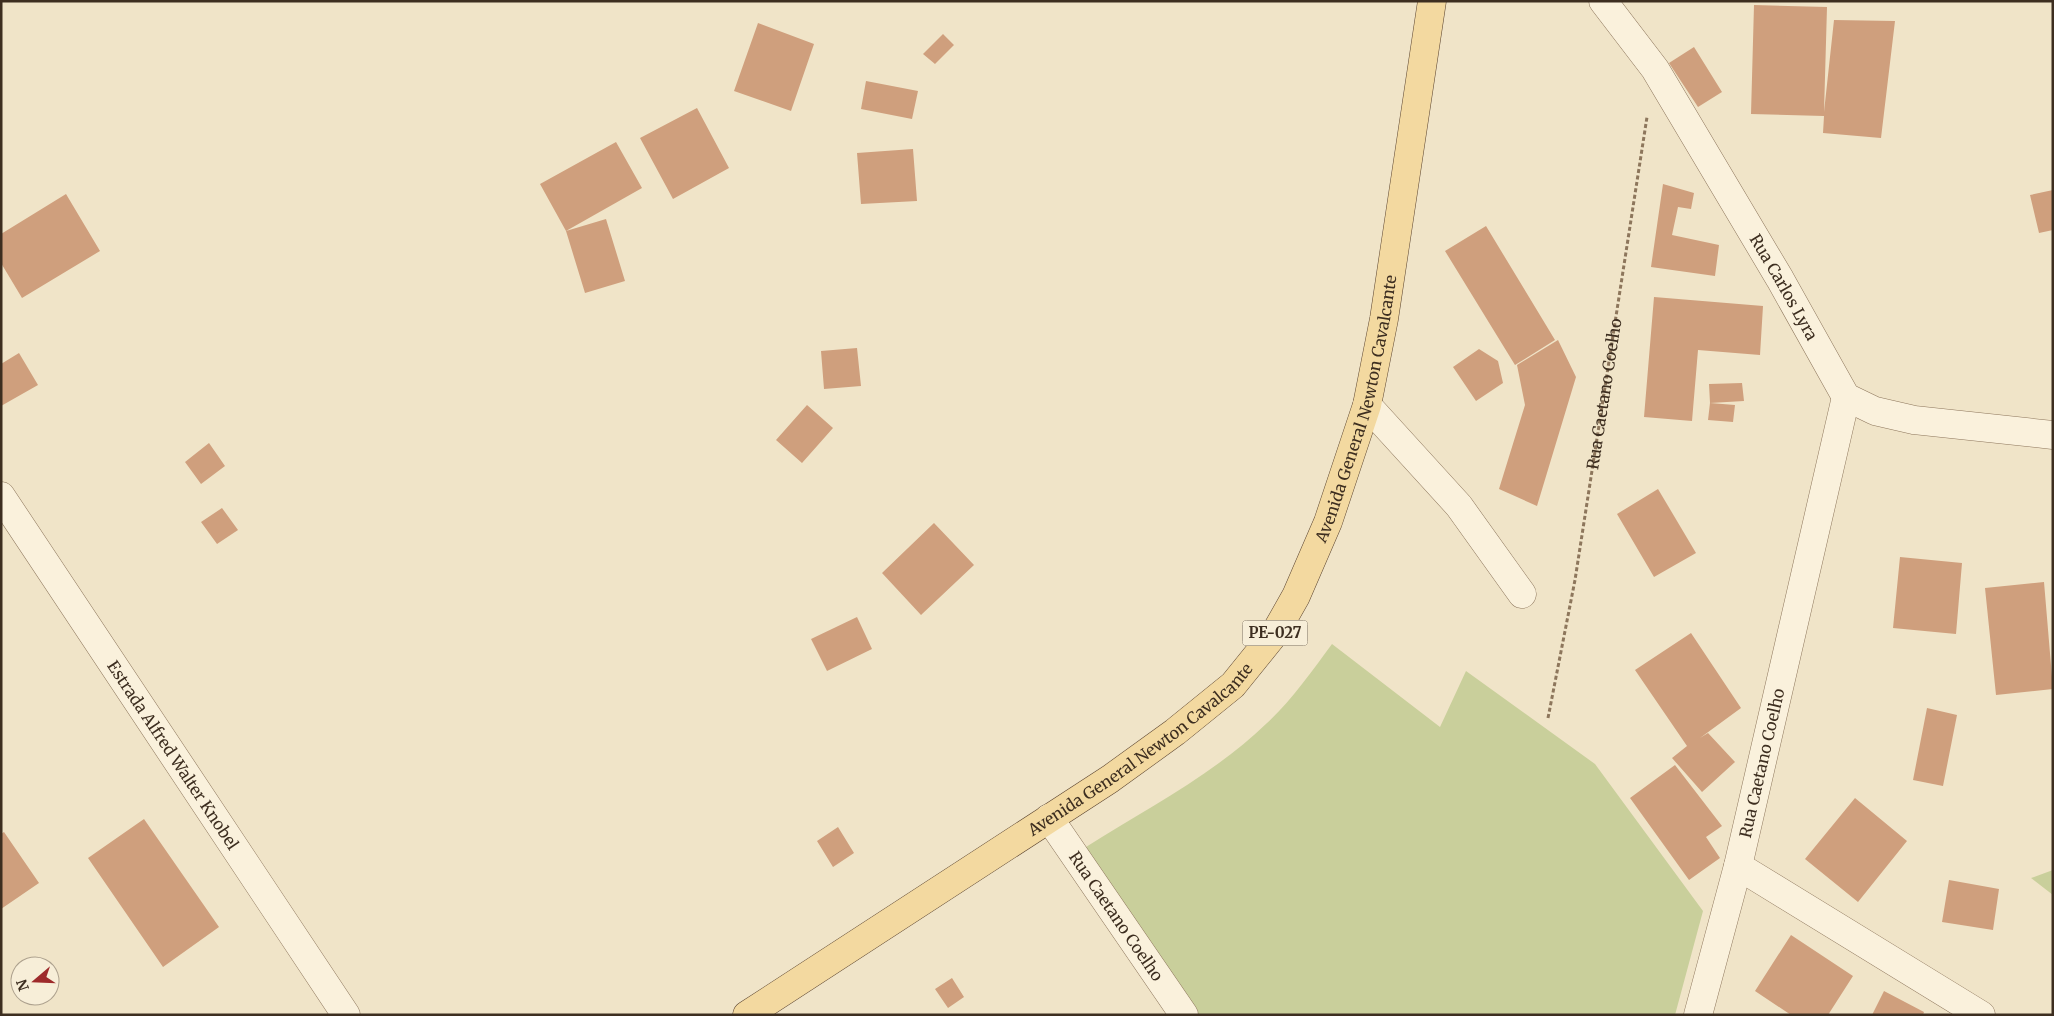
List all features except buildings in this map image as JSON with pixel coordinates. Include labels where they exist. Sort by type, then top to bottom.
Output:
[{"type":"main road","name":"Avenida General Newton Cavalcante","points":[[747,1015],[1110,779],[1204,710],[1233,685],[1275,633],[1296,596],[1328,522],[1367,405],[1384,319],[1432,1]]},
{"type":"street","name":"Rua Carlos Lyra","points":[[1603,1],[1655,70],[1780,279],[1846,397]]},
{"type":"street","points":[[1846,397],[1874,411],[1914,420],[2053,434]]},
{"type":"street","name":"Rua Caetano Coelho","points":[[1698,1015],[1738,866],[1846,397]]},
{"type":"street","points":[[1367,405],[1458,506],[1522,594]]},
{"type":"street","name":"Estrada Alfred Walter Knobel","points":[[1,496],[346,1015]]},
{"type":"street","name":"Rua Caetano Coelho","points":[[1049,818],[1184,1015]]},
{"type":"street","points":[[1738,866],[1981,1015]]},
{"type":"path","name":"Rua Caetano Coelho","points":[[1548,718],[1576,580],[1655,70]]},
{"type":"green space","points":[[1332,644],[1440,727],[1466,671],[1595,764],[1703,911],[1675,1015],[1198,1015],[1086,847],[1203,774],[1247,741],[1285,705]]},
{"type":"green space","points":[[2053,870],[2053,895],[2031,878]]}]
